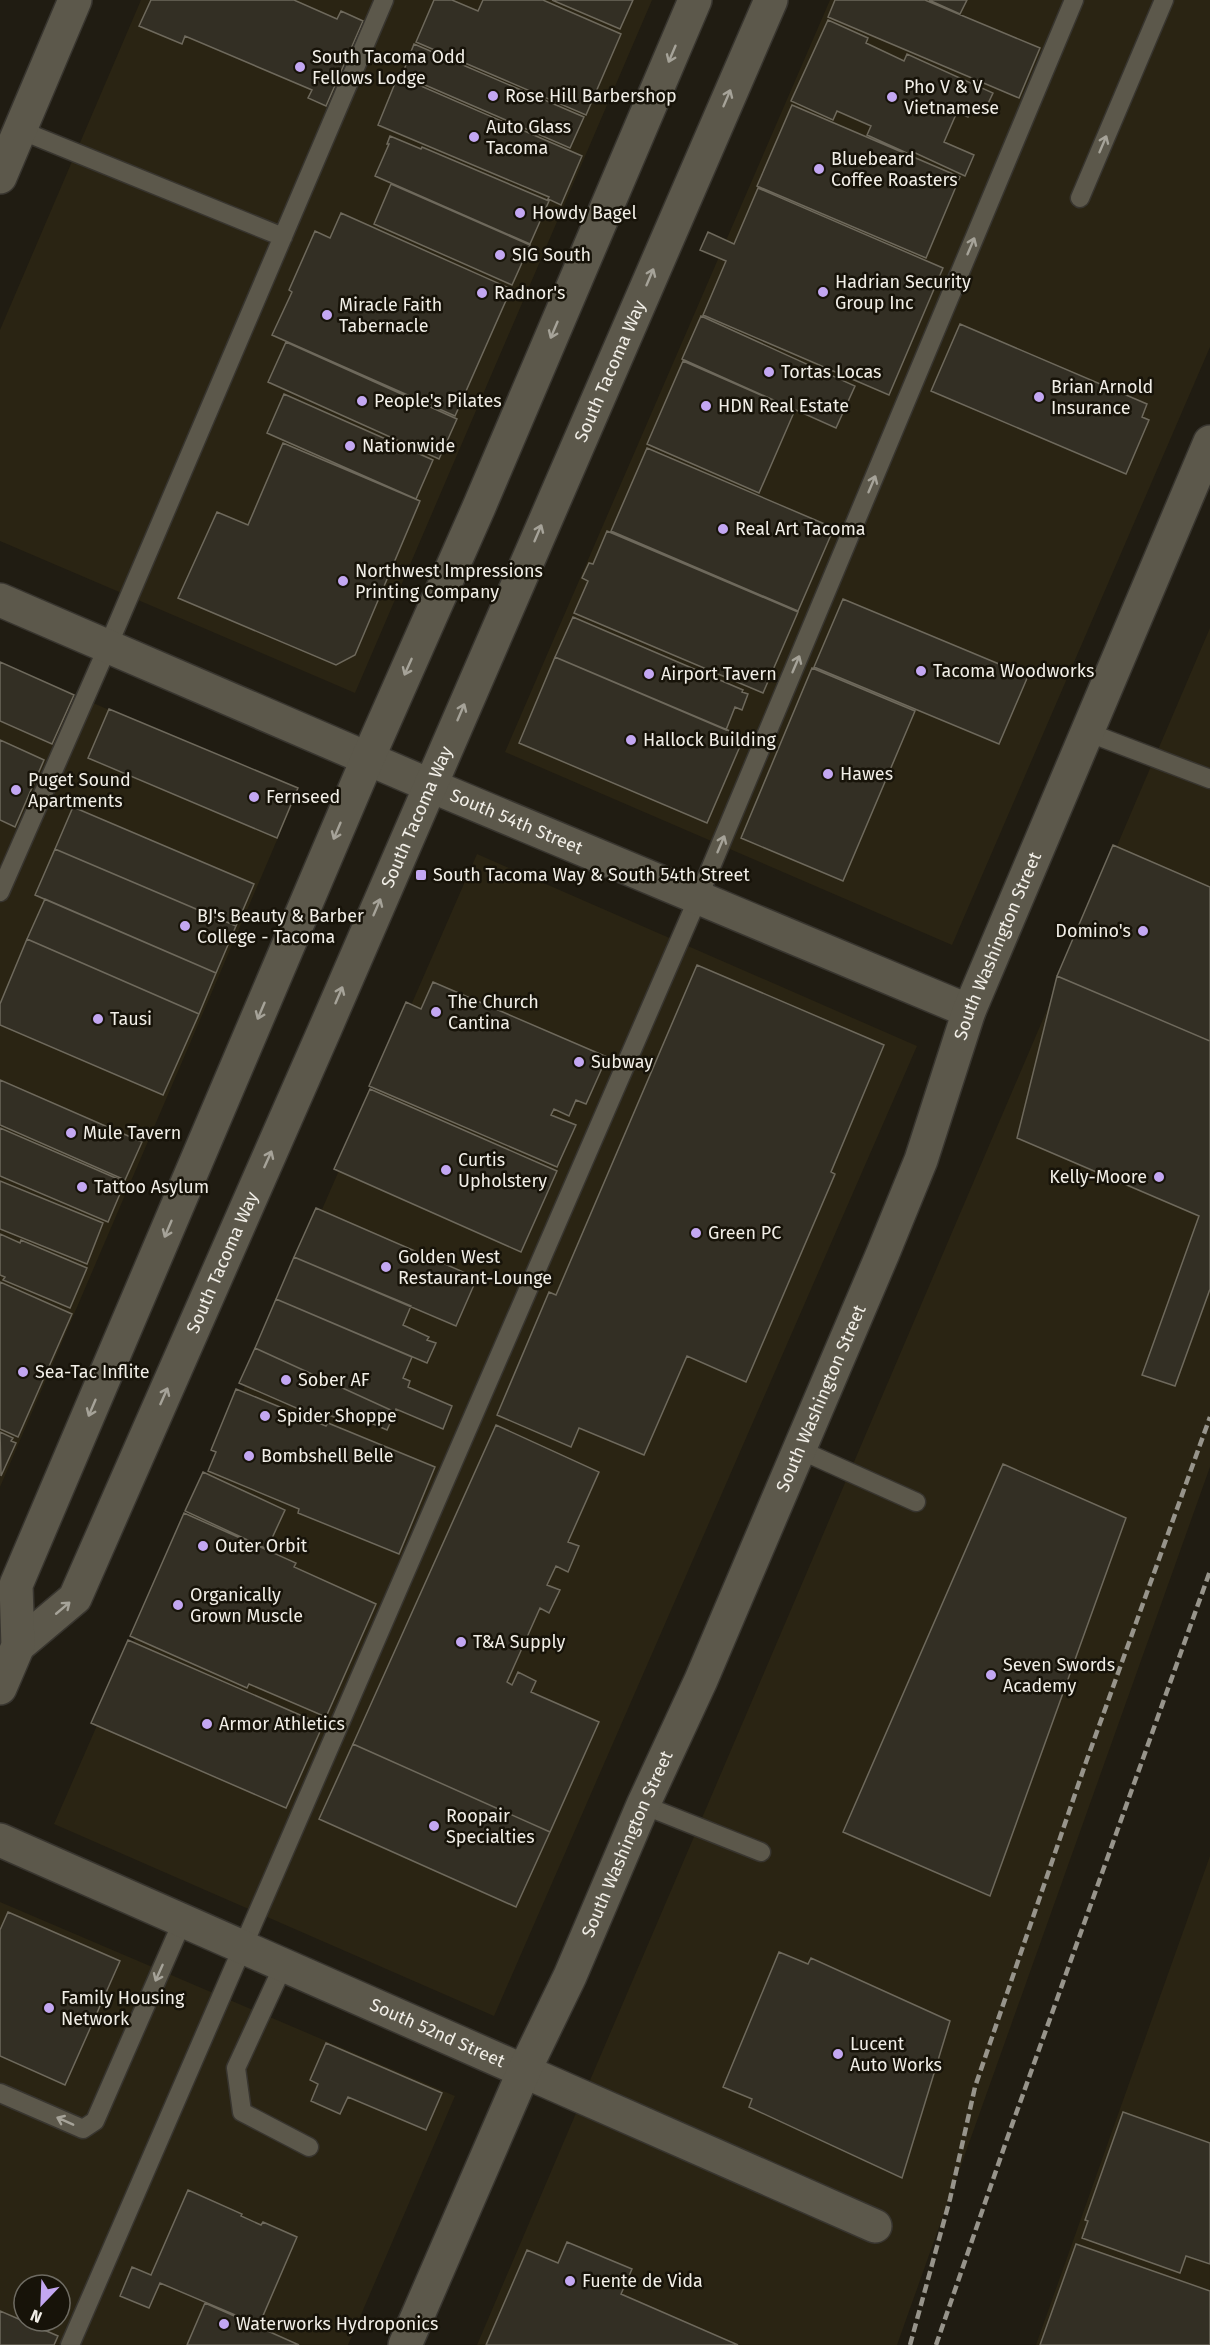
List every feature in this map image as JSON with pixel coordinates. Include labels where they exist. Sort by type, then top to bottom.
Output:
[{"type":"street","points":[[0,177],[75,0]]},
{"type":"street","name":"South Tacoma Way","points":[[18,1646],[8,1582],[479,507],[694,0]]},
{"type":"street","name":"South Tacoma Way","points":[[0,1688],[18,1646],[75,1598],[325,1029],[771,0]]},
{"type":"street","name":"South Washington Street","points":[[405,2345],[524,2071],[570,1976],[643,1805],[701,1680],[921,1160],[969,1011],[1210,442]]},
{"type":"street","name":"South 54th Street","points":[[0,600],[429,785],[969,1011]]},
{"type":"street","name":"South 52nd Street","points":[[0,1840],[875,2226]]},
{"type":"lane","points":[[1,889],[108,646],[384,0]]},
{"type":"lane","points":[[70,2345],[698,898],[1074,0]]},
{"type":"lane","points":[[1080,198],[1164,0]]},
{"type":"lane","points":[[20,130],[282,237]]},
{"type":"lane","points":[[1087,732],[1210,779]]},
{"type":"lane","points":[[798,1449],[916,1502]]},
{"type":"lane","points":[[643,1805],[761,1852]]},
{"type":"lane","points":[[0,2092],[83,2129],[95,2121],[183,1920]]},
{"type":"lane","points":[[284,1964],[236,2068],[242,2112],[309,2147]]},
{"type":"shaded area","points":[[141,0],[652,0],[355,693],[0,541],[0,330]]},
{"type":"shaded area","points":[[830,0],[1210,0],[1210,347],[952,945],[505,752]]},
{"type":"shaded area","points":[[1210,628],[1210,1467],[897,2345],[477,2345]]},
{"type":"shaded area","points":[[0,663],[298,791],[0,1487]]},
{"type":"shaded area","points":[[477,854],[917,1046],[494,2016],[54,1824]]},
{"type":"shaded area","points":[[1210,1856],[1210,2345],[1036,2345]]},
{"type":"shaded area","points":[[0,1902],[455,2096],[348,2345],[0,2345]]},
{"type":"building","name":"South Tacoma Odd Fellows Lodge","points":[[151,0],[294,0],[337,19],[341,11],[363,21],[326,106],[308,98],[312,90],[185,36],[182,44],[139,26]]},
{"type":"building","points":[[434,0],[452,0],[478,11],[483,0],[543,0],[621,34],[586,115],[416,42]]},
{"type":"building","points":[[552,0],[633,0],[620,29]]},
{"type":"building","points":[[835,0],[925,0],[1040,48],[1019,98],[828,17]]},
{"type":"building","points":[[929,0],[967,0],[960,14]]},
{"type":"building","name":"Pho V & V Vietnamese","points":[[828,20],[868,38],[866,43],[904,61],[907,54],[993,93],[984,112],[973,106],[968,117],[957,112],[944,142],[974,155],[965,176],[911,151],[909,154],[867,135],[871,126],[837,111],[833,120],[791,101]]},
{"type":"building","name":"Rose Hill Barbershop","points":[[414,44],[584,117],[570,148],[402,75]]},
{"type":"building","name":"Auto Glass Tacoma","points":[[398,76],[582,156],[561,205],[548,199],[549,197],[378,125]]},
{"type":"building","points":[[792,105],[960,177],[926,258],[757,186]]},
{"type":"building","points":[[390,136],[421,149],[422,147],[549,201],[530,244],[375,176],[389,144],[387,144]]},
{"type":"building","points":[[391,184],[530,245],[512,285],[374,224]]},
{"type":"building","name":"Hadrian Security Group Inc","points":[[758,188],[943,268],[889,395],[703,315],[726,261],[700,250],[708,232],[734,244]]},
{"type":"building","points":[[341,213],[511,289],[455,416],[272,335],[292,292],[289,290],[315,231],[330,238]]},
{"type":"building","name":"Tortas Locas","points":[[701,316],[855,386],[836,428],[682,359]]},
{"type":"building","name":"Brian Arnold Insurance","points":[[960,324],[1147,404],[1142,417],[1149,420],[1126,474],[931,391]]},
{"type":"building","name":"People's Pilates","points":[[286,342],[457,419],[439,459],[268,382]]},
{"type":"building","points":[[683,361],[795,410],[759,493],[647,444]]},
{"type":"building","name":"Nationwide","points":[[284,394],[433,460],[416,499],[267,433]]},
{"type":"building","points":[[283,443],[420,501],[355,655],[336,665],[178,598],[217,512],[248,525]]},
{"type":"building","name":"Real Art Tacoma","points":[[647,448],[834,528],[798,611],[611,531]]},
{"type":"building","points":[[607,531],[798,612],[763,693],[574,613],[588,581],[582,578],[589,563],[593,564]]},
{"type":"building","name":"Tacoma Woodworks","points":[[843,599],[1028,676],[999,744],[814,667]]},
{"type":"building","name":"Airport Tavern","points":[[573,617],[743,690],[742,692],[748,694],[742,710],[735,707],[726,730],[555,657]]},
{"type":"building","name":"Hallock Building","points":[[555,657],[744,737],[707,823],[519,743]]},
{"type":"building","points":[[0,662],[74,695],[52,744],[0,721]]},
{"type":"building","name":"Hawes","points":[[812,668],[915,711],[843,881],[741,838]]},
{"type":"building","points":[[109,709],[298,788],[277,838],[88,758]]},
{"type":"building","name":"Puget Sound Apartments","points":[[0,740],[44,760],[15,827],[0,820]]},
{"type":"building","points":[[73,807],[254,884],[236,926],[55,849]]},
{"type":"building","name":"Domino's","points":[[1113,845],[1210,887],[1210,1041],[1057,976]]},
{"type":"building","points":[[55,849],[236,926],[216,973],[35,895]]},
{"type":"building","points":[[45,899],[216,973],[199,1014],[27,939]]},
{"type":"building","name":"Tausi","points":[[27,939],[199,1014],[163,1095],[0,1025],[0,1004]]},
{"type":"building","name":"Green PC","points":[[697,965],[884,1045],[831,1172],[835,1174],[746,1382],[687,1356],[644,1455],[579,1428],[571,1447],[497,1415],[549,1292],[556,1295]]},
{"type":"building","name":"Kelly-Moore","points":[[1057,976],[1210,1041],[1210,1289],[1175,1386],[1142,1375],[1199,1216],[1017,1138]]},
{"type":"building","points":[[433,982],[607,1057],[586,1104],[576,1100],[569,1116],[554,1109],[551,1115],[576,1125],[557,1167],[369,1086],[406,1002],[421,1009]]},
{"type":"building","name":"Mule Tavern","points":[[0,1080],[142,1142],[125,1180],[0,1125]]},
{"type":"building","name":"Curtis Upholstery","points":[[370,1089],[557,1171],[521,1252],[334,1169]]},
{"type":"building","points":[[0,1128],[125,1182],[108,1222],[0,1176]]},
{"type":"building","points":[[0,1181],[103,1223],[87,1264],[0,1229]]},
{"type":"building","name":"Golden West Restaurant-Lounge","points":[[316,1208],[477,1278],[456,1326],[294,1257]]},
{"type":"building","points":[[0,1234],[20,1243],[21,1240],[87,1268],[70,1308],[3,1280],[5,1277],[0,1275]]},
{"type":"building","points":[[294,1257],[411,1306],[403,1325],[429,1337],[427,1340],[436,1343],[427,1363],[276,1299]]},
{"type":"building","name":"Sea-Tac Inflite","points":[[0,1282],[72,1314],[18,1437],[0,1429]]},
{"type":"building","points":[[276,1299],[412,1357],[403,1378],[410,1381],[408,1387],[452,1406],[443,1429],[396,1409],[395,1412],[255,1348]]},
{"type":"building","points":[[255,1348],[395,1412],[387,1430],[357,1417],[354,1423],[319,1411],[317,1417],[239,1383]]},
{"type":"building","points":[[236,1389],[326,1426],[328,1423],[435,1467],[399,1554],[298,1513],[299,1509],[208,1471],[216,1452],[211,1450]]},
{"type":"building","name":"T&A Supply","points":[[496,1425],[599,1472],[568,1542],[579,1546],[568,1572],[556,1566],[547,1585],[560,1590],[549,1613],[540,1608],[507,1682],[512,1685],[518,1672],[536,1681],[531,1692],[599,1722],[550,1832],[353,1744]]},
{"type":"building","points":[[0,1432],[13,1438],[11,1441],[16,1443],[1,1476]]},
{"type":"building","name":"Seven Swords Academy","points":[[1003,1464],[1126,1518],[990,1896],[843,1832]]},
{"type":"building","points":[[203,1472],[285,1510],[267,1549],[185,1511]]},
{"type":"building","points":[[184,1513],[296,1563],[294,1567],[376,1604],[326,1717],[249,1684],[247,1688],[130,1636]]},
{"type":"building","name":"Armor Athletics","points":[[128,1640],[323,1725],[286,1808],[91,1723]]},
{"type":"building","name":"Roopair Specialties","points":[[353,1744],[550,1832],[516,1907],[319,1819]]},
{"type":"building","name":"Family Housing Network","points":[[8,1912],[120,1961],[65,2085],[0,2056],[0,1930]]},
{"type":"building","name":"Lucent Auto Works","points":[[779,1952],[808,1964],[811,1958],[950,2021],[902,2178],[749,2107],[752,2099],[723,2087]]},
{"type":"building","points":[[326,2043],[442,2093],[426,2130],[348,2097],[340,2114],[311,2101],[318,2084],[310,2080]]},
{"type":"building","points":[[1123,2112],[1210,2143],[1210,2264],[1186,2256],[1180,2273],[1082,2238],[1088,2221],[1085,2220]]},
{"type":"building","points":[[188,2190],[261,2225],[263,2222],[297,2237],[259,2325],[160,2283],[149,2308],[120,2296],[132,2267],[151,2275]]},
{"type":"building","name":"Fuente de Vida","points":[[567,2242],[632,2269],[621,2294],[738,2345],[486,2345],[527,2250],[558,2263]]},
{"type":"building","points":[[1076,2244],[1210,2291],[1210,2345],[1040,2345]]},
{"type":"building","name":"Waterworks Hydroponics","points":[[205,2303],[299,2345],[187,2345]]},
{"type":"building","points":[[0,2311],[12,2316],[12,2333],[51,2333],[58,2336],[54,2345],[0,2345]]},
{"type":"railway","points":[[910,2345],[950,2199],[975,2087],[1085,1765],[1210,1417]]},
{"type":"railway","points":[[936,2345],[1007,2139],[1210,1571]]},
{"type":"place","name":"South Tacoma Odd Fellows Lodge","points":[[300,67]]},
{"type":"place","name":"Rose Hill Barbershop","points":[[493,96]]},
{"type":"place","name":"Pho V & V Vietnamese","points":[[892,97]]},
{"type":"place","name":"Auto Glass Tacoma","points":[[474,137]]},
{"type":"place","name":"Bluebeard Coffee Roasters","points":[[819,169]]},
{"type":"place","name":"Howdy Bagel","points":[[520,213]]},
{"type":"place","name":"SIG South","points":[[500,255]]},
{"type":"place","name":"Hadrian Security Group Inc","points":[[823,292]]},
{"type":"place","name":"Radnor's","points":[[482,293]]},
{"type":"place","name":"Miracle Faith Tabernacle","points":[[327,315]]},
{"type":"place","name":"Tortas Locas","points":[[769,372]]},
{"type":"place","name":"Brian Arnold Insurance","points":[[1039,397]]},
{"type":"place","name":"People's Pilates","points":[[362,401]]},
{"type":"place","name":"HDN Real Estate","points":[[706,406]]},
{"type":"place","name":"Nationwide","points":[[350,446]]},
{"type":"place","name":"Real Art Tacoma","points":[[723,529]]},
{"type":"place","name":"Northwest Impressions Printing Company","points":[[343,581]]},
{"type":"place","name":"Tacoma Woodworks","points":[[921,671]]},
{"type":"place","name":"Airport Tavern","points":[[649,674]]},
{"type":"place","name":"Hallock Building","points":[[631,740]]},
{"type":"place","name":"Hawes","points":[[828,774]]},
{"type":"place","name":"Puget Sound Apartments","points":[[16,790]]},
{"type":"place","name":"Fernseed","points":[[254,797]]},
{"type":"place","name":"South Tacoma Way & South 54th Street","points":[[421,875]]},
{"type":"place","name":"BJ's Beauty & Barber College - Tacoma","points":[[185,926]]},
{"type":"place","name":"Domino's","points":[[1143,931]]},
{"type":"place","name":"The Church Cantina","points":[[436,1012]]},
{"type":"place","name":"Tausi","points":[[98,1019]]},
{"type":"place","name":"Subway","points":[[579,1062]]},
{"type":"place","name":"Mule Tavern","points":[[71,1133]]},
{"type":"place","name":"Curtis Upholstery","points":[[446,1170]]},
{"type":"place","name":"Kelly-Moore","points":[[1159,1177]]},
{"type":"place","name":"Tattoo Asylum","points":[[82,1187]]},
{"type":"place","name":"Green PC","points":[[696,1233]]},
{"type":"place","name":"Golden West Restaurant-Lounge","points":[[386,1267]]},
{"type":"place","name":"Sea-Tac Inflite","points":[[23,1372]]},
{"type":"place","name":"Sober AF","points":[[286,1380]]},
{"type":"place","name":"Spider Shoppe","points":[[265,1416]]},
{"type":"place","name":"Bombshell Belle","points":[[249,1456]]},
{"type":"place","name":"Outer Orbit","points":[[203,1546]]},
{"type":"place","name":"Organically Grown Muscle","points":[[178,1605]]},
{"type":"place","name":"T&A Supply","points":[[461,1642]]},
{"type":"place","name":"Seven Swords Academy","points":[[991,1675]]},
{"type":"place","name":"Armor Athletics","points":[[207,1724]]},
{"type":"place","name":"Roopair Specialties","points":[[434,1826]]},
{"type":"place","name":"Family Housing Network","points":[[49,2008]]},
{"type":"place","name":"Lucent Auto Works","points":[[838,2054]]},
{"type":"place","name":"Fuente de Vida","points":[[570,2281]]},
{"type":"place","name":"Waterworks Hydroponics","points":[[224,2324]]}]
